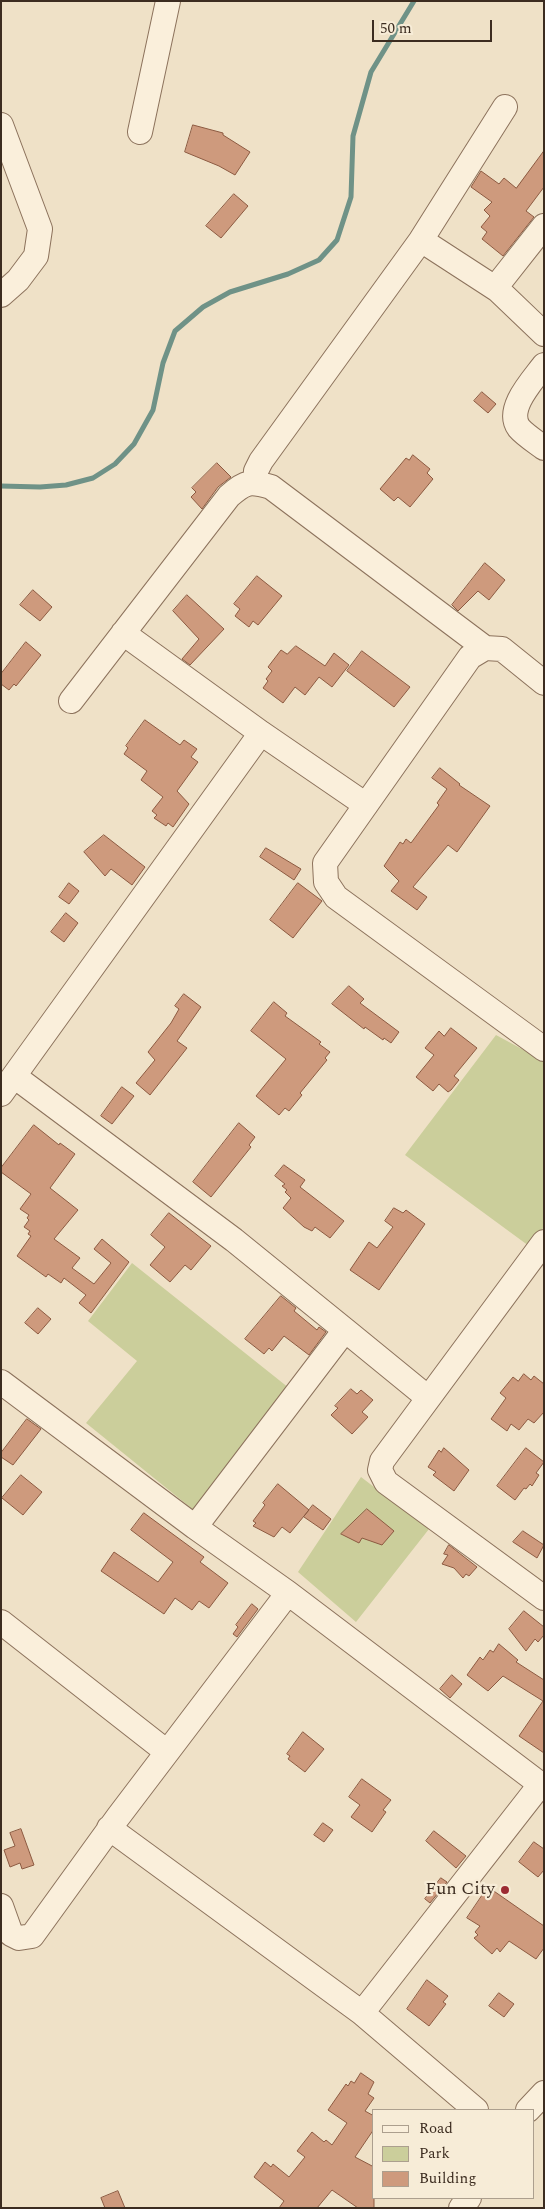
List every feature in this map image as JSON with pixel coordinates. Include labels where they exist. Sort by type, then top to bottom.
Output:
[{"type":"street","points":[[140,132],[168,1]]},
{"type":"street","points":[[254,482],[256,471],[261,461],[421,240],[505,107]]},
{"type":"street","points":[[1,125],[40,229],[36,256],[18,280],[1,295]]},
{"type":"street","points":[[498,290],[499,283],[544,226]]},
{"type":"street","points":[[421,240],[498,290],[544,334]]},
{"type":"street","points":[[544,365],[516,406],[514,419],[519,428],[544,448]]},
{"type":"street","points":[[71,701],[229,496],[242,484],[254,482],[271,487],[485,648],[502,649],[544,683]]},
{"type":"street","points":[[122,633],[261,733],[366,805]]},
{"type":"street","points":[[485,648],[470,657],[325,863],[326,882],[336,897],[544,1049]]},
{"type":"street","points":[[261,733],[8,1085],[234,1240],[427,1397]]},
{"type":"street","points":[[544,1242],[427,1397],[382,1461],[380,1470],[386,1482],[544,1598]]},
{"type":"street","points":[[195,1528],[345,1330]]},
{"type":"street","points":[[1,1382],[195,1528],[288,1593],[542,1786],[362,2013]]},
{"type":"street","points":[[1,1906],[11,1934],[19,1938],[32,1936],[109,1828],[288,1593]]},
{"type":"street","points":[[1,1622],[167,1752]]},
{"type":"street","points":[[109,1828],[362,2013],[475,2109]]},
{"type":"street","points":[[529,2109],[544,2093]]},
{"type":"green space","points":[[496,1035],[544,1061],[544,1227],[529,1246],[405,1155]]},
{"type":"green space","points":[[132,1263],[294,1392],[196,1512],[86,1423],[137,1361],[88,1321]]},
{"type":"green space","points":[[361,1477],[429,1529],[356,1622],[298,1572]]},
{"type":"building","points":[[193,125],[223,133],[223,135],[250,152],[235,175],[185,152]]},
{"type":"building","points":[[544,151],[544,187],[526,211],[534,217],[503,256],[482,239],[487,232],[481,227],[490,216],[484,210],[492,202],[471,187],[481,171],[499,184],[504,178],[516,188]]},
{"type":"building","points":[[234,194],[248,206],[221,238],[206,226]]},
{"type":"building","points":[[482,392],[496,404],[488,413],[474,401]]},
{"type":"building","points":[[413,455],[430,469],[427,473],[433,479],[410,507],[398,497],[394,501],[380,489],[406,458],[409,460]]},
{"type":"building","points":[[217,463],[231,477],[218,487],[202,509],[191,497],[196,492],[192,488]]},
{"type":"building","points":[[485,563],[505,580],[489,600],[478,591],[458,611],[452,605]]},
{"type":"building","points":[[257,576],[282,596],[258,625],[253,621],[249,627],[235,616],[240,609],[234,604]]},
{"type":"building","points":[[33,590],[52,607],[40,621],[20,605]]},
{"type":"building","points":[[187,595],[224,629],[190,665],[182,659],[199,639],[173,611]]},
{"type":"building","points":[[26,642],[41,655],[16,686],[14,684],[9,690],[1,684],[1,674]]},
{"type":"building","points":[[296,646],[325,666],[334,653],[349,665],[332,687],[319,677],[305,695],[295,687],[283,703],[263,688],[268,681],[266,679],[272,671],[268,667],[281,650],[287,654]]},
{"type":"building","points":[[362,651],[410,687],[394,707],[347,671]]},
{"type":"building","points":[[145,720],[180,745],[184,740],[197,749],[191,757],[198,762],[177,791],[189,804],[173,827],[168,823],[166,826],[154,818],[157,815],[152,811],[163,797],[141,780],[147,771],[124,754],[128,748],[126,746]]},
{"type":"building","points":[[440,768],[459,785],[490,806],[457,852],[448,845],[413,887],[427,897],[417,910],[391,891],[399,881],[384,866],[400,842],[403,844],[406,839],[411,843],[439,805],[437,803],[447,789],[432,778]]},
{"type":"building","points":[[104,835],[145,867],[132,885],[111,869],[105,876],[84,852]]},
{"type":"building","points":[[266,848],[301,869],[294,880],[260,857]]},
{"type":"building","points":[[69,883],[79,891],[69,904],[59,897]]},
{"type":"building","points":[[298,883],[322,901],[293,938],[270,920]]},
{"type":"building","points":[[66,913],[78,923],[64,942],[51,932]]},
{"type":"building","points":[[349,986],[364,999],[360,1003],[399,1032],[391,1043],[384,1038],[383,1040],[365,1027],[364,1029],[332,1004]]},
{"type":"building","points":[[184,994],[201,1007],[177,1041],[187,1048],[150,1095],[136,1083],[155,1060],[148,1052],[171,1023],[179,1009],[175,1006]]},
{"type":"building","points":[[274,1002],[287,1013],[285,1016],[321,1042],[319,1044],[330,1052],[325,1058],[327,1060],[300,1093],[302,1095],[289,1111],[285,1108],[279,1115],[256,1096],[286,1059],[251,1031]]},
{"type":"building","points":[[451,1028],[477,1048],[454,1076],[459,1080],[451,1090],[448,1092],[439,1084],[433,1091],[416,1077],[434,1055],[425,1048],[439,1031],[444,1036]]},
{"type":"building","points":[[122,1087],[134,1096],[112,1124],[101,1116]]},
{"type":"building","points":[[239,1123],[255,1137],[249,1145],[251,1147],[211,1197],[193,1182]]},
{"type":"building","points":[[34,1125],[59,1145],[60,1143],[75,1154],[50,1188],[78,1210],[54,1239],[80,1258],[72,1268],[94,1284],[111,1263],[94,1249],[102,1239],[129,1262],[91,1313],[79,1303],[86,1295],[64,1278],[61,1283],[48,1274],[46,1277],[17,1256],[31,1236],[28,1234],[30,1231],[24,1227],[29,1220],[27,1218],[29,1215],[20,1209],[31,1194],[1,1172],[1,1168]]},
{"type":"building","points":[[284,1165],[305,1180],[300,1187],[344,1221],[330,1238],[315,1227],[312,1231],[304,1227],[283,1208],[291,1198],[285,1192],[287,1190],[282,1186],[285,1184],[275,1176]]},
{"type":"building","points":[[394,1208],[403,1213],[406,1210],[425,1224],[379,1290],[350,1270],[369,1242],[377,1248],[393,1227],[385,1221]]},
{"type":"building","points":[[169,1213],[211,1246],[191,1270],[185,1265],[170,1282],[150,1265],[165,1247],[151,1235]]},
{"type":"building","points":[[281,1296],[296,1308],[294,1311],[317,1330],[319,1327],[326,1332],[309,1355],[284,1336],[272,1351],[269,1348],[264,1354],[245,1339]]},
{"type":"building","points":[[38,1308],[51,1319],[38,1334],[25,1323]]},
{"type":"building","points":[[524,1374],[531,1380],[534,1376],[544,1384],[544,1412],[534,1423],[528,1419],[519,1430],[511,1424],[507,1431],[491,1419],[506,1398],[500,1393],[513,1377],[518,1381]]},
{"type":"building","points":[[351,1389],[357,1394],[361,1390],[373,1400],[362,1412],[368,1417],[352,1434],[331,1415],[338,1408],[335,1406]]},
{"type":"building","points":[[27,1419],[41,1429],[13,1465],[1,1457],[1,1453]]},
{"type":"building","points":[[444,1448],[469,1470],[454,1491],[433,1475],[436,1472],[428,1467],[439,1450],[441,1452]]},
{"type":"building","points":[[526,1448],[544,1462],[536,1473],[539,1475],[532,1486],[530,1484],[526,1489],[524,1488],[515,1500],[497,1486]]},
{"type":"building","points":[[21,1475],[42,1492],[23,1515],[2,1498]]},
{"type":"building","points":[[278,1484],[309,1510],[290,1533],[282,1527],[274,1537],[253,1526],[256,1523],[253,1521],[265,1505],[263,1503]]},
{"type":"building","points":[[313,1505],[331,1519],[323,1530],[304,1517]]},
{"type":"building","points":[[367,1509],[394,1531],[382,1545],[362,1538],[359,1543],[341,1534]]},
{"type":"building","points":[[144,1513],[204,1557],[200,1562],[228,1583],[209,1608],[199,1601],[192,1610],[175,1598],[164,1614],[101,1571],[114,1552],[158,1582],[173,1562],[131,1530]]},
{"type":"building","points":[[523,1531],[544,1545],[537,1558],[513,1542]]},
{"type":"building","points":[[449,1545],[477,1567],[469,1576],[466,1574],[463,1578],[454,1568],[442,1564],[448,1555],[444,1554]]},
{"type":"building","points":[[252,1604],[258,1609],[237,1637],[233,1634],[238,1627],[236,1625]]},
{"type":"building","points":[[524,1611],[544,1627],[544,1635],[538,1642],[535,1639],[526,1651],[509,1629]]},
{"type":"building","points":[[499,1644],[518,1660],[516,1662],[544,1680],[544,1753],[519,1736],[543,1701],[503,1676],[488,1691],[467,1675],[480,1657],[483,1660],[490,1650],[493,1652]]},
{"type":"building","points":[[452,1675],[462,1684],[450,1698],[440,1689]]},
{"type":"building","points":[[303,1732],[324,1749],[305,1772],[288,1759],[290,1756],[287,1754]]},
{"type":"building","points":[[362,1779],[391,1800],[383,1810],[386,1812],[372,1832],[351,1817],[360,1805],[349,1797]]},
{"type":"building","points":[[323,1823],[333,1830],[324,1842],[314,1835]]},
{"type":"building","points":[[21,1829],[34,1865],[22,1869],[20,1863],[10,1867],[4,1850],[15,1846],[10,1833]]},
{"type":"building","points":[[434,1831],[466,1856],[456,1868],[426,1841]]},
{"type":"building","points":[[534,1842],[544,1849],[544,1870],[538,1877],[519,1862]]},
{"type":"building","points":[[441,1878],[447,1882],[430,1903],[425,1899]]},
{"type":"building","points":[[488,1887],[544,1926],[544,1948],[536,1959],[509,1941],[500,1952],[497,1948],[492,1954],[474,1938],[478,1935],[475,1932],[480,1926],[467,1918]]},
{"type":"building","points":[[427,1980],[448,1996],[443,2002],[446,2004],[429,2026],[407,2009]]},
{"type":"building","points":[[499,1993],[514,2004],[504,2017],[489,2006]]},
{"type":"building","points":[[361,2073],[374,2082],[368,2094],[374,2098],[365,2111],[372,2115],[372,2132],[355,2157],[372,2166],[372,2199],[374,2199],[374,2208],[358,2208],[332,2190],[317,2208],[279,2208],[284,2201],[254,2177],[265,2162],[271,2167],[273,2164],[289,2177],[305,2157],[297,2151],[312,2132],[324,2142],[326,2140],[332,2145],[347,2123],[328,2110],[346,2084],[348,2086],[351,2081],[354,2083]]},
{"type":"building","points":[[118,2191],[125,2208],[105,2208],[101,2198]]},
{"type":"waterway","points":[[1,486],[40,487],[66,485],[93,478],[115,464],[134,444],[153,410],[163,363],[175,331],[203,307],[230,292],[288,274],[319,260],[337,240],[351,197],[353,136],[371,72],[414,1]]},
{"type":"place","name":"Fun City","points":[[505,1890]]}]
